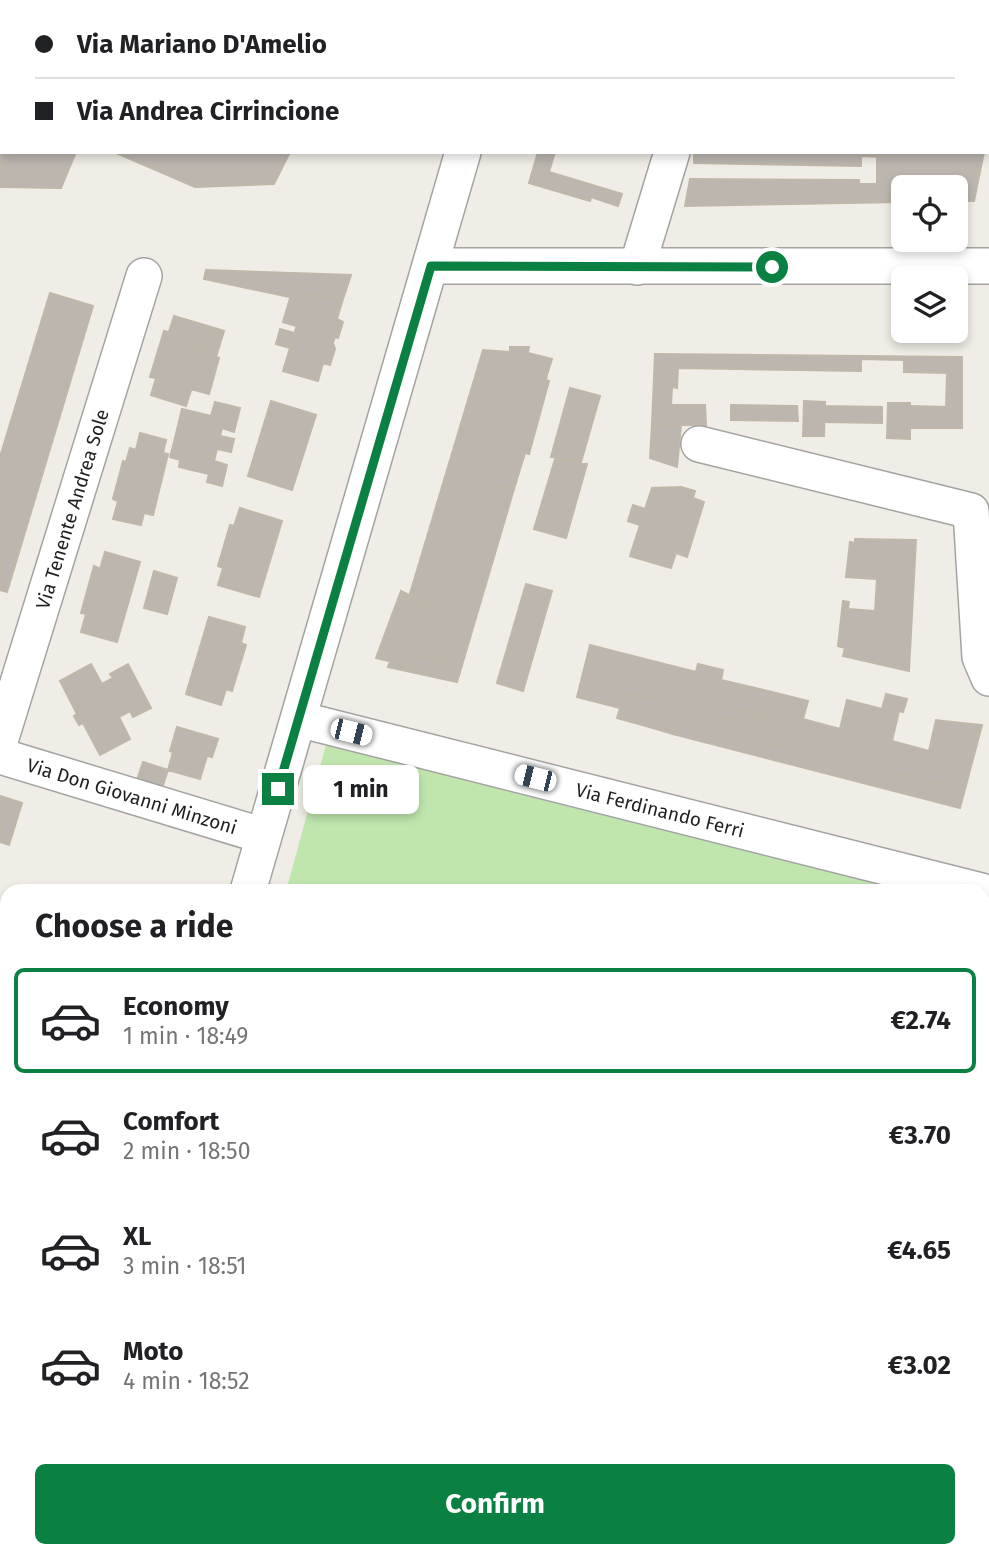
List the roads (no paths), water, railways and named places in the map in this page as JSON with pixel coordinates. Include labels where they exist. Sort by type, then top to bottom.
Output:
[{"type":"street","points":[[250,884],[462,154]]},
{"type":"street","points":[[637,267],[671,154]]},
{"type":"street","points":[[431,266],[989,266]]},
{"type":"street","name":"Via Tenente Andrea Sole","points":[[0,741],[144,276]]},
{"type":"street","points":[[699,444],[971,511],[980,657],[989,678]]},
{"type":"street","name":"Via Ferdinando Ferri","points":[[298,719],[954,884]]},
{"type":"street","name":"Via Don Giovanni Minzoni","points":[[0,756],[264,836]]}]
